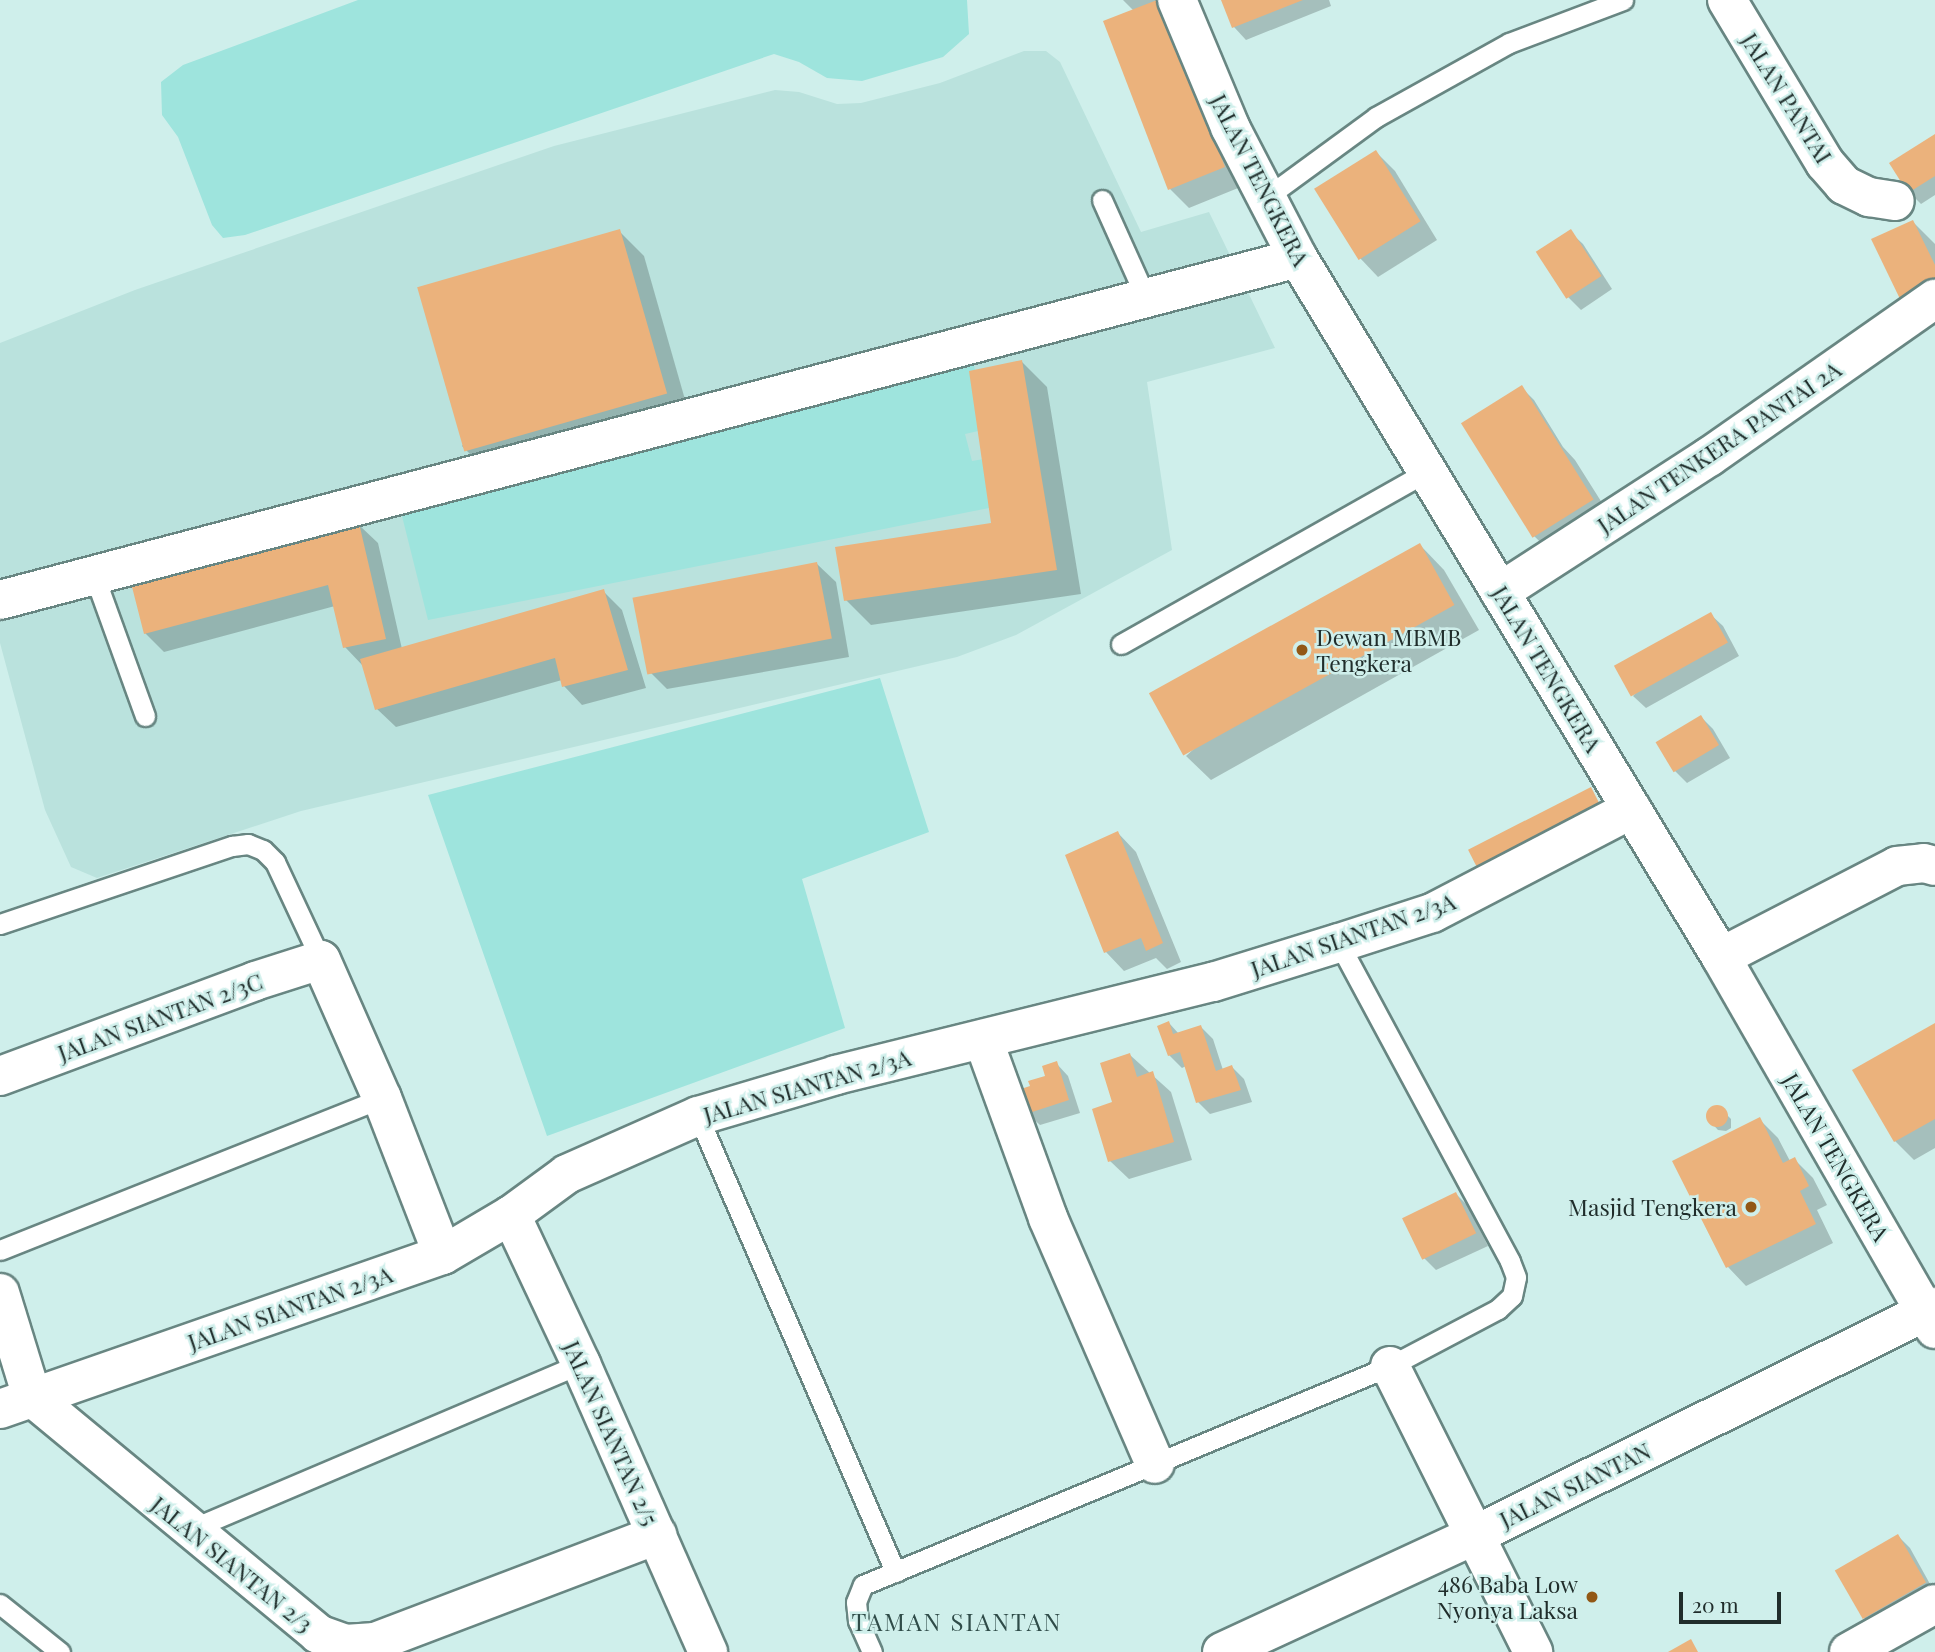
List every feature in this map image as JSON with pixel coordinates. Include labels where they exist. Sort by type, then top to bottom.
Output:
[{"type":"street","name":"JALAN TENGKERA","points":[[1177,0],[1230,127],[1264,199],[1426,472],[1721,957],[1932,1316]]},
{"type":"street","name":"JALAN PANTAI","points":[[1727,0],[1825,163],[1844,185],[1870,197],[1895,201]]},
{"type":"street","points":[[0,600],[1298,258]]},
{"type":"street","name":"JALAN TENKERA PANTAI 2A","points":[[1500,592],[1709,457],[1935,299]]},
{"type":"street","name":"JALAN SIANTAN 2/3A","points":[[16,1403],[443,1255],[512,1215],[567,1174],[698,1116],[836,1075],[1213,982],[1432,913],[1632,809]]},
{"type":"street","points":[[1721,957],[1897,866],[1924,863],[1935,866]]},
{"type":"street","points":[[321,960],[382,1098],[443,1255]]},
{"type":"street","name":"JALAN SIANTAN 2/3C","points":[[0,1076],[243,985],[321,960]]},
{"type":"street","points":[[983,1039],[1048,1218],[1155,1464]]},
{"type":"street","name":"JALAN SIANTAN 2/5","points":[[512,1215],[708,1652]]},
{"type":"street","points":[[0,1293],[16,1403]]},
{"type":"street","name":"JALAN SIANTAN","points":[[1222,1652],[1473,1536],[1932,1316]]},
{"type":"street","points":[[1390,1366],[1532,1652]]},
{"type":"street","name":"JALAN SIANTAN 2/3","points":[[16,1403],[189,1530],[318,1634],[345,1644],[375,1642],[657,1535]]},
{"type":"street","points":[[1849,1652],[1935,1604]]},
{"type":"lane","points":[[1264,199],[1376,117],[1509,43],[1623,0]]},
{"type":"lane","points":[[1102,200],[1146,298]]},
{"type":"lane","points":[[1121,644],[1426,472]]},
{"type":"lane","points":[[94,575],[145,716]]},
{"type":"lane","points":[[0,924],[232,846],[248,844],[264,850],[275,862],[321,960]]},
{"type":"lane","points":[[872,1652],[859,1621],[856,1602],[863,1585],[1390,1366],[1499,1309],[1512,1296],[1516,1277],[1339,943]]},
{"type":"lane","points":[[0,1250],[382,1098]]},
{"type":"lane","points":[[698,1116],[895,1572]]},
{"type":"lane","points":[[189,1530],[581,1364]]},
{"type":"lane","points":[[0,1604],[60,1652]]},
{"type":"shaded area","points":[[358,0],[967,0],[969,34],[943,57],[862,81],[827,78],[799,62],[774,54],[245,235],[223,238],[212,225],[178,137],[162,115],[161,82],[183,65]]},
{"type":"shaded area","points":[[1024,51],[1046,51],[1060,62],[1141,232],[1209,212],[1275,348],[1147,382],[1172,550],[1016,635],[957,657],[301,811],[97,878],[71,867],[45,810],[0,643],[0,343],[135,290],[554,146],[775,90],[799,92],[837,104],[861,103],[940,83]]},
{"type":"shaded area","points":[[974,365],[987,429],[965,434],[972,461],[996,457],[1004,505],[428,620],[400,508]]},
{"type":"shaded area","points":[[880,678],[929,832],[802,879],[845,1028],[547,1136],[428,795]]},
{"type":"building","points":[[1161,0],[1225,167],[1168,190],[1103,21]]},
{"type":"building","points":[[1221,0],[1303,0],[1232,28]]},
{"type":"building","points":[[1935,134],[1935,176],[1908,193],[1889,163]]},
{"type":"building","points":[[1376,150],[1421,221],[1359,260],[1314,189]]},
{"type":"building","points":[[1913,220],[1935,265],[1935,286],[1901,301],[1871,239]]},
{"type":"building","points":[[620,229],[667,393],[464,452],[417,287]]},
{"type":"building","points":[[1571,229],[1601,276],[1566,299],[1536,252]]},
{"type":"building","points":[[1022,360],[1057,570],[844,601],[835,547],[991,523],[969,371]]},
{"type":"building","points":[[1522,385],[1594,499],[1532,538],[1461,423]]},
{"type":"building","points":[[359,523],[386,639],[343,648],[328,585],[144,634],[130,579]]},
{"type":"building","name":"Dewan MBMB Tengkera","points":[[1420,543],[1454,605],[1183,755],[1149,693]]},
{"type":"building","points":[[817,562],[832,639],[647,674],[632,598]]},
{"type":"building","points":[[604,589],[628,670],[562,687],[555,658],[375,710],[360,659]]},
{"type":"building","points":[[1711,612],[1728,643],[1631,696],[1614,666]]},
{"type":"building","points":[[1701,715],[1719,745],[1674,772],[1656,742]]},
{"type":"building","points":[[1591,787],[1605,814],[1482,876],[1468,850]]},
{"type":"building","points":[[1118,831],[1163,943],[1146,951],[1141,938],[1104,953],[1065,855]]},
{"type":"building","points":[[1169,1021],[1173,1034],[1201,1025],[1216,1071],[1232,1065],[1241,1090],[1196,1103],[1180,1052],[1168,1056],[1157,1026]]},
{"type":"building","points":[[1935,1023],[1935,1119],[1894,1142],[1852,1070]]},
{"type":"building","points":[[1130,1053],[1137,1077],[1153,1071],[1174,1142],[1108,1162],[1092,1109],[1112,1102],[1100,1063]]},
{"type":"building","points":[[1057,1061],[1069,1100],[1026,1114],[1018,1090],[1030,1086],[1028,1081],[1045,1076],[1042,1066]]},
{"type":"building","points":[[1717,1105],[1725,1108],[1728,1116],[1725,1124],[1717,1127],[1709,1124],[1706,1116],[1709,1108]]},
{"type":"building","name":"Masjid Tengkera","points":[[1760,1117],[1783,1163],[1795,1157],[1809,1186],[1800,1191],[1816,1224],[1726,1268],[1672,1161]]},
{"type":"building","points":[[1456,1192],[1476,1233],[1422,1260],[1402,1218]]},
{"type":"building","points":[[1898,1534],[1926,1582],[1863,1619],[1835,1570]]},
{"type":"building","points":[[1691,1639],[1698,1652],[1668,1652]]},
{"type":"place","name":"Dewan MBMB Tengkera","points":[[1302,650]]},
{"type":"place","name":"Masjid Tengkera","points":[[1751,1207]]},
{"type":"place","name":"486 Baba Low Nyonya Laksa","points":[[1592,1597]]},
{"type":"district","name":"TAMAN SIANTAN","points":[[957,1622]]}]
